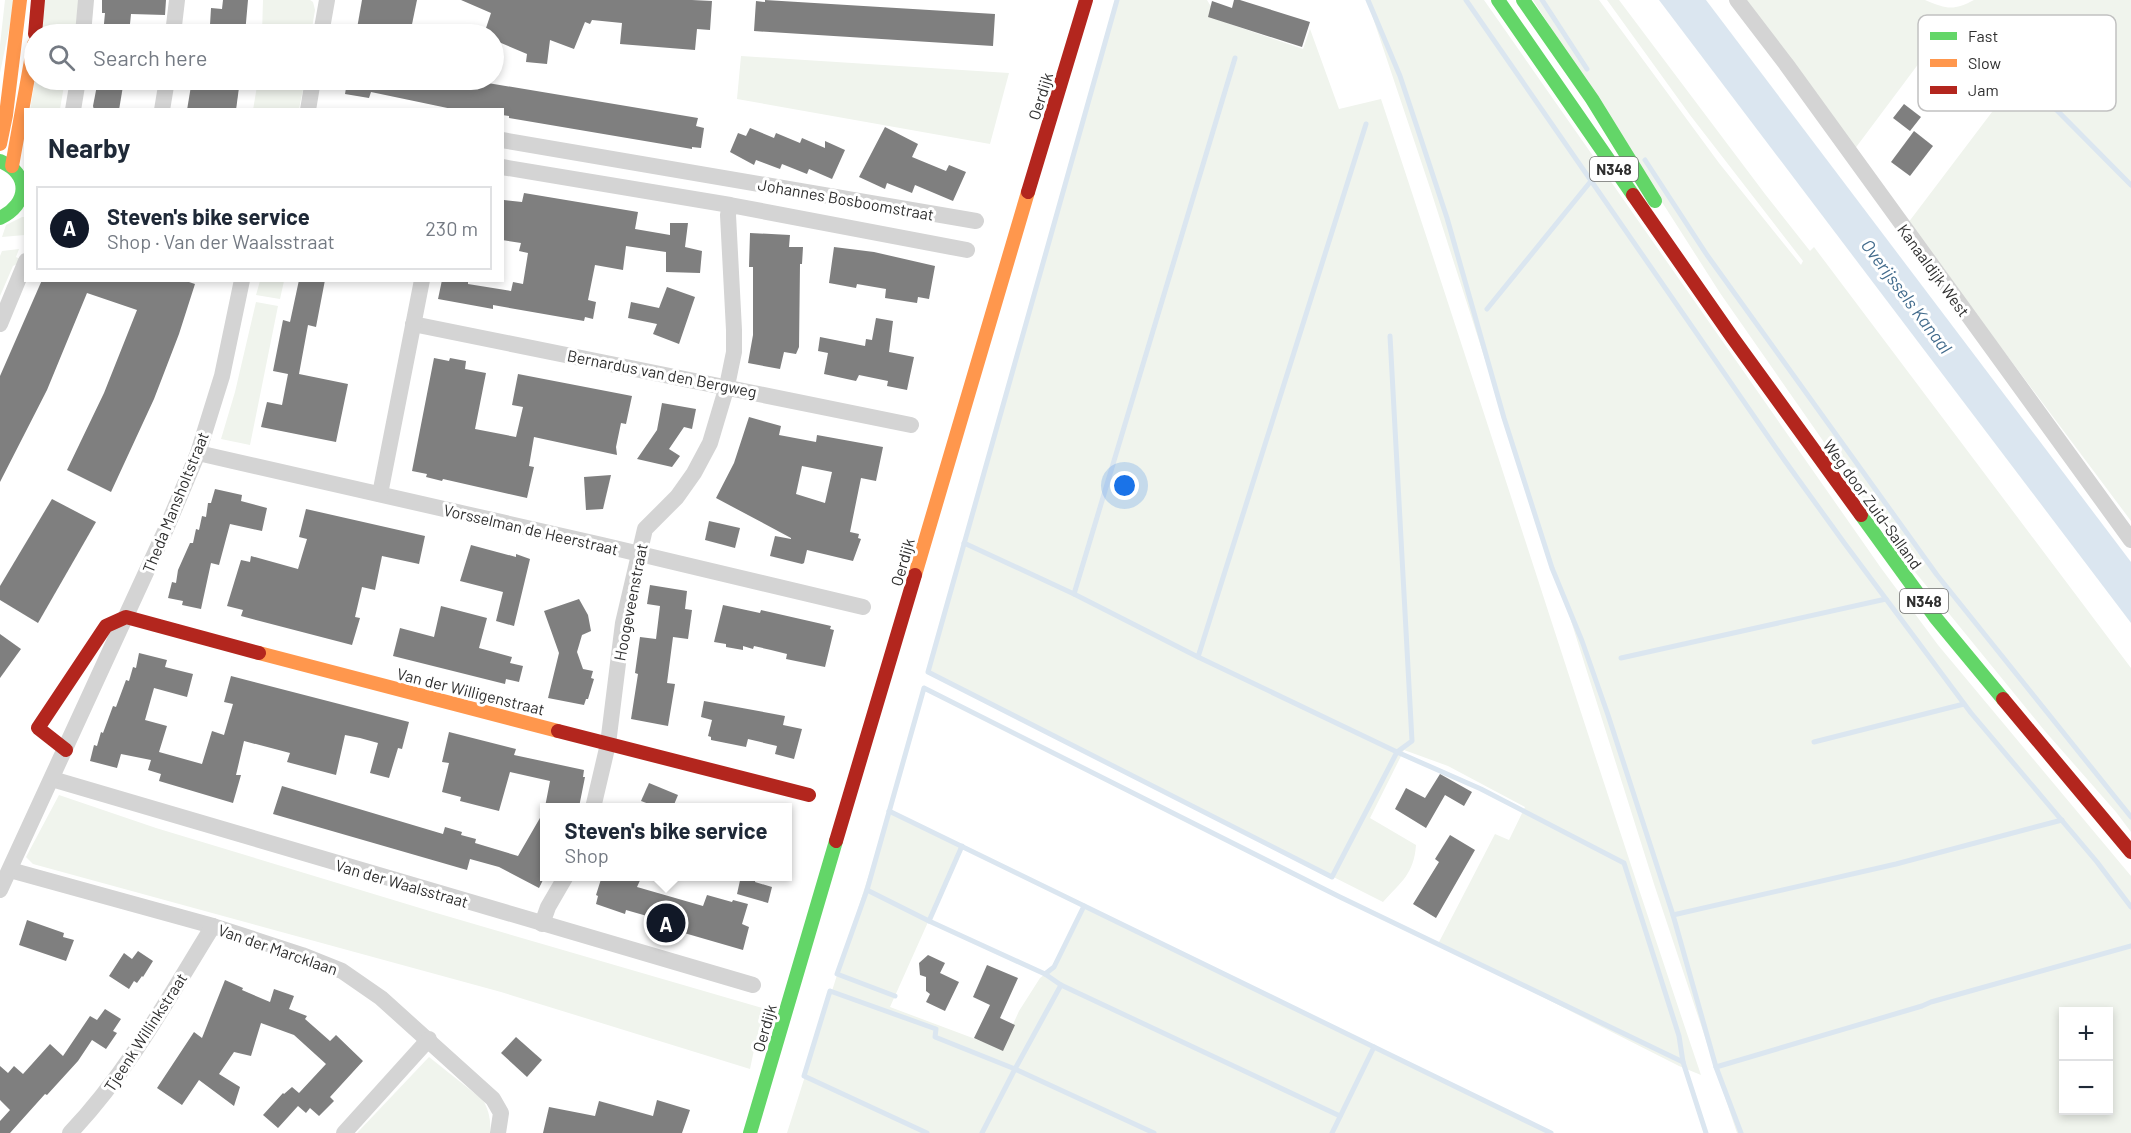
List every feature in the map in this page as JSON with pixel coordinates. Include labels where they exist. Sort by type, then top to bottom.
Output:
[{"type":"street","points":[[0,144],[6,116],[20,0]]},
{"type":"street","points":[[37,24],[38,0]]},
{"type":"street","points":[[84,24],[86,0]]},
{"type":"street","points":[[174,24],[177,0]]},
{"type":"street","points":[[323,24],[327,0]]},
{"type":"street","name":"Oerdijk","points":[[750,1133],[1086,0]]},
{"type":"street","name":"Weg door Zuid-Salland","points":[[1498,0],[1732,337],[1935,617],[2131,852]]},
{"type":"street","name":"Weg door Zuid-Salland","points":[[1523,0],[1587,91],[1631,159],[1732,337]]},
{"type":"street","name":"Kanaaldijk West","points":[[1737,0],[2131,540]]},
{"type":"street","points":[[0,218],[13,212],[24,198],[22,180],[6,164],[27,90]]},
{"type":"street","points":[[73,108],[76,90]]},
{"type":"street","points":[[162,108],[165,90]]},
{"type":"street","points":[[313,90],[313,108]]},
{"type":"street","name":"Johannes Bosboomstraat","points":[[504,140],[976,221]]},
{"type":"street","name":"Johannes Bosboomstraat","points":[[504,167],[722,204],[967,250]]},
{"type":"street","points":[[716,177],[722,204]]},
{"type":"street","name":"Hoogeveenstraat","points":[[594,803],[608,744],[623,623],[645,529],[677,497],[694,474],[710,443],[727,386],[734,352],[734,330],[728,215],[722,204]]},
{"type":"street","points":[[0,324],[24,266]]},
{"type":"street","name":"Theda Mansholtstraat","points":[[10,870],[198,453],[222,376],[242,282]]},
{"type":"street","points":[[380,494],[422,282]]},
{"type":"street","name":"Bernardus van den Bergweg","points":[[413,324],[911,425]]},
{"type":"street","name":"Vorsselman de Heerstraat","points":[[198,453],[862,607]]},
{"type":"street","points":[[66,750],[38,729],[106,626],[126,616]]},
{"type":"street","name":"Van der Willigenstraat","points":[[126,616],[808,795]]},
{"type":"street","name":"Van der Waalsstraat","points":[[52,779],[753,985]]},
{"type":"street","points":[[0,890],[10,870]]},
{"type":"street","name":"Van der Marcklaan","points":[[10,870],[213,926],[302,955],[342,971],[381,998],[429,1039],[498,1105],[501,1113],[498,1133]]},
{"type":"street","points":[[542,924],[548,907],[563,881]]},
{"type":"street","name":"Tjeenk Willinkstraat","points":[[70,1133],[92,1110],[118,1075],[213,926]]},
{"type":"street","points":[[344,1133],[429,1039]]},
{"type":"shaded area","points":[[5,0],[15,0],[0,73],[0,45]]},
{"type":"shaded area","points":[[44,0],[79,0],[78,24],[42,24]]},
{"type":"shaded area","points":[[263,0],[310,0],[313,2],[315,10],[313,24],[262,24]]},
{"type":"shaded area","points":[[1117,0],[1207,0],[1215,13],[1227,23],[1303,49],[1310,29],[1339,109],[1381,99],[1701,1075],[1438,944],[1495,834],[1509,840],[1525,807],[1448,766],[1404,750],[1370,818],[1416,845],[1409,871],[1383,902],[928,672]]},
{"type":"shaded area","points":[[1367,0],[1484,0],[1881,568],[1938,645],[2131,876],[2131,1133],[1737,1133],[1654,884],[1555,570],[1552,568]]},
{"type":"shaded area","points":[[1533,0],[1599,0],[1719,163],[1801,265],[1803,261],[1690,115],[1607,0],[1619,0],[1810,251],[1814,247],[2131,668],[2131,832],[1911,567],[1720,293]]},
{"type":"shaded area","points":[[1741,0],[1925,0],[1950,8],[1974,0],[2131,0],[2131,521],[1908,223],[1993,111],[2116,111],[2116,15],[1918,15],[1918,64],[1854,150]]},
{"type":"shaded area","points":[[741,56],[1009,73],[990,144],[737,99]]},
{"type":"shaded area","points":[[33,90],[63,90],[60,108],[30,108]]},
{"type":"shaded area","points":[[256,90],[303,90],[299,108],[253,108]]},
{"type":"shaded area","points":[[24,217],[24,235],[2,237],[6,225]]},
{"type":"shaded area","points":[[19,249],[16,257],[20,259],[19,263],[13,266],[0,296],[2,251]]},
{"type":"shaded area","points":[[260,282],[284,282],[280,299],[256,295]]},
{"type":"shaded area","points":[[256,302],[278,306],[250,445],[221,439],[235,392]]},
{"type":"shaded area","points":[[59,795],[156,828],[433,912],[769,1010],[754,1050],[750,1069],[501,992],[33,864],[26,857]]},
{"type":"shaded area","points":[[889,811],[962,846],[890,1007],[1002,1049],[1019,1011],[1040,978],[1054,967],[1084,906],[1551,1133],[787,1133]]},
{"type":"shaded area","points":[[429,1057],[483,1100],[489,1116],[490,1133],[357,1133]]},
{"type":"water","name":"Overijssels Kanaal","points":[[1659,0],[1706,0],[2131,562],[2131,623]]},
{"type":"building","points":[[102,0],[166,0],[165,15],[131,14],[130,24],[104,24],[105,13],[102,13]]},
{"type":"building","points":[[223,0],[248,0],[246,24],[210,24],[211,8],[222,9]]},
{"type":"building","points":[[362,0],[417,0],[412,24],[358,24]]},
{"type":"building","points":[[461,0],[712,1],[710,30],[697,29],[695,50],[620,44],[622,23],[592,20],[590,24],[585,22],[574,49],[550,40],[547,64],[526,62],[527,54],[504,44],[504,24],[487,24],[491,13]]},
{"type":"building","points":[[765,0],[995,14],[993,46],[754,31],[756,1],[765,2]]},
{"type":"building","points":[[1234,0],[1310,22],[1302,47],[1208,17],[1212,1],[1232,8]]},
{"type":"building","points":[[504,86],[698,118],[696,126],[704,128],[701,148],[692,147],[692,149],[509,118],[504,115],[504,108],[447,108],[371,92],[369,98],[345,94],[346,90],[504,90]]},
{"type":"building","points":[[96,90],[122,90],[119,108],[94,108]]},
{"type":"building","points":[[190,90],[239,90],[236,108],[187,108]]},
{"type":"building","points":[[1904,104],[1921,117],[1910,131],[1893,118]]},
{"type":"building","points":[[885,127],[918,144],[912,157],[946,171],[949,165],[966,172],[953,201],[915,185],[912,193],[887,183],[885,189],[859,177]]},
{"type":"building","points":[[750,128],[774,138],[776,133],[800,143],[802,138],[825,148],[825,141],[845,150],[832,179],[809,169],[807,174],[782,164],[780,169],[756,160],[754,165],[730,152],[738,133],[746,136]]},
{"type":"building","points":[[1914,131],[1933,146],[1910,176],[1891,162]]},
{"type":"building","points":[[524,193],[638,212],[635,229],[670,235],[670,223],[688,223],[685,247],[702,251],[700,273],[666,272],[666,252],[626,246],[623,270],[595,265],[588,300],[596,302],[593,319],[585,317],[584,321],[493,305],[493,309],[438,299],[442,282],[468,282],[468,284],[511,291],[513,282],[523,284],[528,253],[519,251],[521,243],[504,240],[504,200],[522,202]]},
{"type":"building","points":[[750,233],[790,235],[789,247],[803,247],[802,264],[800,264],[799,347],[796,354],[784,352],[780,369],[748,363],[753,335],[753,267],[749,267]]},
{"type":"building","points":[[834,247],[874,252],[935,266],[929,299],[918,297],[917,303],[885,298],[886,289],[857,284],[856,288],[829,283]]},
{"type":"building","points":[[41,282],[189,282],[195,284],[154,399],[111,492],[67,470],[104,393],[137,310],[87,293],[47,390],[0,482],[0,376]]},
{"type":"building","points":[[299,282],[325,282],[316,327],[308,325],[299,374],[348,384],[336,442],[261,427],[267,402],[282,405],[288,374],[273,371],[283,320],[290,322]]},
{"type":"building","points":[[667,287],[695,297],[679,344],[653,334],[657,324],[628,318],[631,302],[659,308]]},
{"type":"building","points":[[876,318],[893,321],[889,352],[914,357],[907,390],[887,386],[888,381],[859,375],[856,381],[824,374],[828,353],[818,351],[820,337],[865,346],[866,339],[872,340]]},
{"type":"building","points":[[434,358],[466,361],[465,369],[486,373],[475,429],[516,437],[523,407],[512,405],[518,374],[632,396],[626,424],[621,423],[616,447],[617,455],[534,437],[529,466],[534,467],[527,498],[443,479],[442,481],[426,477],[427,474],[412,471]]},
{"type":"building","points":[[662,403],[696,409],[692,429],[684,427],[669,449],[680,456],[672,467],[637,459],[657,430]]},
{"type":"building","points":[[749,417],[781,426],[779,435],[816,442],[817,435],[883,447],[876,481],[861,478],[850,532],[859,534],[858,538],[861,539],[853,561],[807,550],[802,564],[770,556],[775,536],[791,538],[716,498],[734,463]],"holes":[[[802,466],[832,472],[825,503],[796,494]]]},
{"type":"building","points":[[611,475],[603,509],[586,510],[584,477]]},
{"type":"building","points":[[215,489],[242,495],[241,501],[267,508],[262,531],[230,524],[219,565],[211,563],[201,609],[182,605],[183,601],[168,598],[172,582],[176,583],[178,570],[190,543],[193,543],[196,529],[199,530],[202,516],[206,517],[208,503],[211,503]]},
{"type":"building","points":[[52,499],[96,522],[38,623],[0,600],[0,586]]},
{"type":"building","points":[[306,509],[425,536],[419,564],[382,556],[375,590],[362,587],[355,617],[360,618],[352,645],[241,616],[243,610],[227,606],[241,560],[250,562],[251,556],[298,569],[307,539],[299,537]]},
{"type":"building","points":[[709,521],[740,528],[735,548],[705,540]]},
{"type":"building","points":[[471,545],[530,559],[514,626],[496,621],[503,592],[460,581]]},
{"type":"building","points":[[650,585],[687,591],[685,609],[692,610],[688,639],[673,637],[667,683],[675,684],[668,726],[631,719],[638,674],[635,673],[640,637],[656,639],[660,606],[647,604]]},
{"type":"building","points":[[579,599],[588,615],[591,631],[582,635],[577,652],[583,669],[593,671],[591,678],[594,679],[584,705],[548,698],[559,653],[544,611]]},
{"type":"building","points":[[723,605],[760,613],[761,610],[831,626],[830,629],[834,630],[825,667],[786,659],[787,654],[754,646],[753,649],[743,646],[743,650],[714,642]]},
{"type":"building","points":[[441,606],[487,618],[479,648],[512,657],[510,663],[523,666],[519,682],[506,679],[505,684],[393,656],[400,628],[434,637]]},
{"type":"building","points":[[0,634],[21,649],[0,678]]},
{"type":"building","points":[[139,653],[167,660],[165,667],[193,674],[187,697],[154,688],[145,720],[167,726],[159,752],[202,764],[212,731],[224,735],[233,704],[224,702],[231,676],[409,722],[402,749],[398,748],[389,778],[370,773],[378,743],[360,738],[345,735],[336,775],[287,762],[290,753],[244,741],[236,775],[241,775],[233,803],[159,781],[161,774],[148,770],[151,760],[121,754],[117,768],[90,761],[94,745],[97,746],[113,706],[116,707],[133,667],[136,668]]},
{"type":"building","points":[[704,701],[785,716],[783,725],[802,729],[794,759],[775,754],[777,746],[748,739],[746,747],[711,740],[708,736],[712,720],[701,717]]},
{"type":"building","points":[[449,732],[516,749],[514,755],[584,770],[583,777],[585,777],[580,803],[546,803],[550,781],[510,772],[499,811],[460,801],[461,797],[442,792],[449,763],[442,762]]},
{"type":"building","points":[[1440,774],[1472,792],[1464,806],[1445,795],[1426,828],[1395,809],[1406,788],[1425,798]]},
{"type":"building","points":[[649,783],[678,795],[675,803],[641,801]]},
{"type":"building","points":[[282,786],[443,834],[445,827],[462,832],[461,835],[476,839],[475,843],[518,856],[540,818],[540,881],[542,881],[539,888],[499,867],[470,859],[467,870],[273,814]]},
{"type":"building","points":[[1450,835],[1475,850],[1436,918],[1413,904],[1439,862],[1435,859]]},
{"type":"building","points":[[600,881],[640,881],[637,887],[703,906],[707,895],[748,904],[742,924],[749,927],[743,950],[660,926],[661,920],[626,910],[625,914],[596,904],[598,896],[596,895]]},
{"type":"building","points":[[740,881],[755,881],[772,887],[768,903],[737,894]]},
{"type":"building","points":[[27,920],[64,933],[63,937],[74,940],[66,961],[19,945]]},
{"type":"building","points":[[138,951],[153,961],[143,977],[137,983],[134,981],[129,989],[109,976],[124,953],[132,959]]},
{"type":"building","points":[[928,955],[945,963],[940,973],[959,982],[945,1011],[926,1002],[930,994],[926,991],[926,977],[920,975],[919,963]]},
{"type":"building","points":[[987,965],[1018,978],[1000,1018],[1015,1025],[1003,1051],[974,1038],[990,1005],[973,997]]},
{"type":"building","points":[[225,980],[270,1002],[274,989],[294,996],[289,1009],[307,1016],[305,1019],[330,1041],[336,1035],[363,1061],[330,1097],[334,1101],[319,1116],[310,1108],[306,1113],[298,1106],[278,1128],[263,1115],[283,1093],[292,1087],[299,1093],[326,1064],[294,1035],[261,1023],[251,1056],[234,1052],[219,1074],[240,1087],[234,1106],[199,1080],[182,1105],[157,1088],[194,1032],[202,1038]]},
{"type":"building","points":[[105,1009],[121,1019],[113,1031],[117,1033],[106,1049],[92,1040],[78,1061],[10,1133],[0,1133],[0,1121],[10,1110],[0,1100],[0,1066],[8,1073],[14,1066],[23,1074],[50,1044],[63,1056],[90,1016],[97,1020]]},
{"type":"building","points":[[516,1037],[542,1060],[527,1077],[501,1053]]},
{"type":"building","points":[[657,1100],[690,1110],[682,1133],[543,1133],[549,1107],[595,1116],[599,1101],[653,1116]]},
{"type":"waterway","points":[[1117,0],[928,672],[1332,877],[1397,752],[1481,789],[1624,863],[1679,1036],[1683,1062]]},
{"type":"waterway","points":[[1368,0],[1400,76],[1447,218],[1504,418],[1552,568],[1582,641],[1608,715],[1673,915],[1716,1067],[1741,1133]]},
{"type":"waterway","points":[[1466,0],[1845,544],[1971,713],[2097,862],[2131,907]]},
{"type":"waterway","points":[[1542,0],[1587,69]]},
{"type":"waterway","points":[[1074,594],[1235,58]]},
{"type":"waterway","points":[[2058,111],[2131,185]]},
{"type":"waterway","points":[[1198,657],[1366,124]]},
{"type":"waterway","points":[[1645,160],[1707,255],[1937,575],[2131,817]]},
{"type":"waterway","points":[[1487,309],[1591,181]]},
{"type":"waterway","points":[[964,543],[1074,594],[1198,657],[1397,752],[1412,741],[1390,336]]},
{"type":"waterway","points":[[1621,658],[1886,599]]},
{"type":"waterway","points":[[895,996],[837,974],[867,890],[924,688],[1340,897],[1683,1062],[1706,1133]]},
{"type":"waterway","points":[[1814,742],[1964,704]]},
{"type":"waterway","points":[[889,811],[1374,1047],[1332,1133]]},
{"type":"waterway","points":[[1673,915],[1896,864],[2062,820]]},
{"type":"waterway","points":[[867,890],[929,921],[962,846]]},
{"type":"waterway","points":[[929,921],[1045,974],[1054,967],[1084,906]]},
{"type":"waterway","points":[[1716,1067],[1931,1002],[2131,946]]},
{"type":"waterway","points":[[1045,974],[1061,985],[1340,1116]]},
{"type":"waterway","points":[[1061,985],[1015,1069],[1154,1133]]},
{"type":"waterway","points":[[927,1133],[804,1076],[830,991],[936,1029],[935,1037],[1015,1069],[982,1133]]},
{"type":"waterway","points":[[1374,1047],[1551,1133]]},
{"type":"traffic: fast","points":[[1498,0],[1633,195]]},
{"type":"traffic: fast","points":[[1523,0],[1592,99],[1655,201]]},
{"type":"traffic: fast","points":[[0,161],[17,173],[22,189],[17,205],[0,218]]},
{"type":"traffic: fast","points":[[1861,515],[1935,617],[2003,699]]},
{"type":"traffic: fast","points":[[750,1133],[836,841]]},
{"type":"traffic: slow","points":[[0,144],[6,115],[20,0]]},
{"type":"traffic: slow","points":[[12,166],[26,90]]},
{"type":"traffic: slow","points":[[915,575],[1028,192]]},
{"type":"traffic: slow","points":[[259,653],[558,731]]},
{"type":"traffic: jam","points":[[36,24],[38,0]]},
{"type":"traffic: jam","points":[[1028,192],[1086,0]]},
{"type":"traffic: jam","points":[[1633,195],[1861,515]]},
{"type":"traffic: jam","points":[[836,841],[915,575]]},
{"type":"traffic: jam","points":[[66,750],[38,728],[106,626],[126,617],[259,653]]},
{"type":"traffic: jam","points":[[2003,699],[2131,852]]},
{"type":"traffic: jam","points":[[558,731],[809,795]]},
{"type":"place","name":"Steven's bike service","points":[[666,923]]}]
